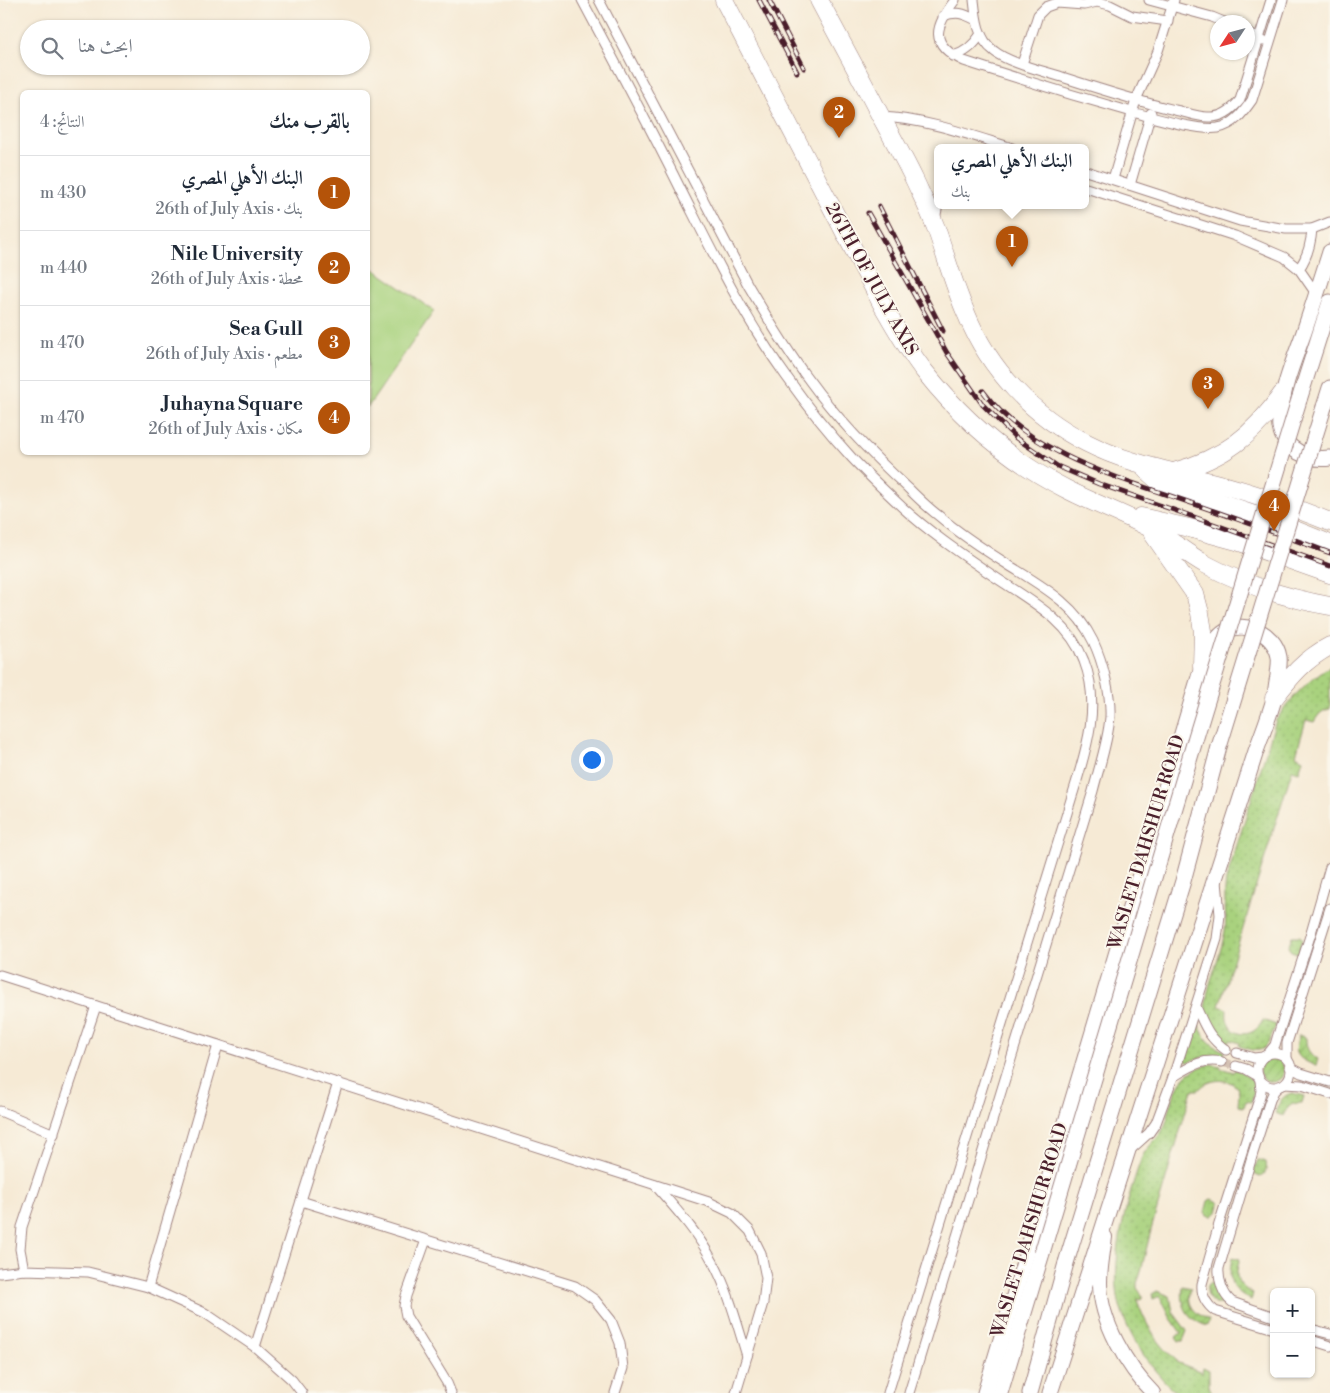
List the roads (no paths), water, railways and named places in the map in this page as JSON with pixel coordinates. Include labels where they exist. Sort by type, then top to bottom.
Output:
[{"type":"highway","name":"26TH OF JULY AXIS","points":[[724,0],[884,308],[924,371],[974,426],[1033,470],[1065,489],[1148,527],[1207,564],[1250,584],[1293,598],[1330,606]]},
{"type":"highway","points":[[819,0],[910,170],[935,225],[966,313],[978,340],[994,365],[1014,389],[1060,428],[1114,456],[1254,494],[1330,522]]},
{"type":"highway","points":[[1172,472],[1210,460],[1235,444],[1258,425],[1282,394]]},
{"type":"highway","points":[[1141,464],[1156,479],[1172,486],[1263,517],[1330,544]]},
{"type":"highway","name":"26TH OF JULY AXIS","points":[[1114,511],[1236,540],[1330,574]]},
{"type":"highway","points":[[1148,527],[1195,594],[1203,631],[1202,667]]},
{"type":"highway","points":[[1274,698],[1292,675],[1309,659],[1330,646]]},
{"type":"main road","points":[[1330,252],[1323,299],[1282,394],[1280,426],[1286,440],[1296,451],[1317,459],[1330,458]]},
{"type":"main road","name":"WASLET DAHSHUR ROAD","points":[[1000,1393],[1196,737],[1323,299]]},
{"type":"main road","points":[[1030,1393],[1069,1253],[1183,881],[1219,747],[1330,388]]},
{"type":"main road","points":[[985,1393],[1202,667],[1220,635],[1239,627],[1259,630],[1275,645],[1280,659],[1274,698],[1050,1393]]},
{"type":"main road","points":[[1107,1215],[1100,1285],[1104,1307],[1111,1331],[1126,1361],[1153,1393]]},
{"type":"street","points":[[582,0],[741,307],[785,374],[821,422],[868,475],[914,518],[951,547],[1058,621],[1072,638],[1084,660],[1091,684],[1090,735],[888,1393]]},
{"type":"street","points":[[599,0],[748,285],[773,328],[809,381],[880,463],[938,516],[981,548],[1060,598],[1080,620],[1092,640],[1100,658],[1108,688],[1110,716],[1106,744],[1093,791],[909,1393]]},
{"type":"street","points":[[955,0],[943,16],[938,34],[944,49],[954,56],[1018,79],[1132,112],[1210,129],[1220,127],[1235,120],[1244,113],[1252,100],[1283,0]]},
{"type":"street","points":[[974,0],[976,20],[981,34],[993,51],[999,55],[1136,100],[1209,117],[1227,113],[1240,100],[1271,0]]},
{"type":"street","points":[[1149,0],[1174,3],[1210,16]]},
{"type":"street","points":[[1022,64],[1038,15],[1046,7],[1057,3],[1084,5],[1097,2],[1110,5],[1132,16],[1168,21]]},
{"type":"street","points":[[1114,180],[1136,100],[1158,51],[1174,3]]},
{"type":"street","points":[[943,16],[952,12],[969,16],[976,20]]},
{"type":"street","points":[[954,56],[967,50],[981,34]]},
{"type":"street","points":[[1255,36],[1268,44]]},
{"type":"street","points":[[1130,185],[1154,105]]},
{"type":"street","points":[[881,117],[916,121],[989,144]]},
{"type":"street","points":[[659,147],[672,140]]},
{"type":"street","points":[[668,163],[681,157]]},
{"type":"street","points":[[1089,172],[1240,221],[1286,229],[1312,229],[1330,222]]},
{"type":"street","points":[[1089,189],[1235,236],[1284,256],[1299,269],[1323,299]]},
{"type":"street","points":[[935,225],[937,209]]},
{"type":"street","points":[[1235,236],[1240,221]]},
{"type":"street","points":[[1299,269],[1305,261],[1309,250],[1312,229]]},
{"type":"street","points":[[1270,1328],[1215,1311],[1208,1306],[1204,1298],[1202,1291],[1203,1281],[1221,1215],[1259,1100],[1261,1091],[1258,1066],[1272,1049],[1277,1038],[1330,867]]},
{"type":"street","points":[[1127,1153],[1140,1143],[1156,1123],[1196,1007],[1217,939],[1219,926],[1220,900],[1216,875]]},
{"type":"street","points":[[1270,1316],[1238,1306],[1229,1300],[1219,1280],[1219,1272],[1270,1100],[1274,1091],[1288,1079],[1290,1073],[1287,1043],[1330,908]]},
{"type":"street","points":[[0,975],[709,1202],[732,1213],[750,1231],[761,1253],[766,1278],[763,1303],[736,1393]]},
{"type":"street","points":[[24,1270],[20,1249],[22,1227],[96,1006]]},
{"type":"street","points":[[1196,1007],[1211,1037],[1226,1050]]},
{"type":"street","points":[[148,1287],[218,1045]]},
{"type":"street","points":[[1237,1053],[1254,1058],[1278,1054],[1301,1073],[1330,1082]]},
{"type":"street","points":[[1173,1078],[1193,1065],[1204,1061],[1222,1062]]},
{"type":"street","points":[[1236,1066],[1246,1069],[1269,1086],[1302,1085],[1330,1094]]},
{"type":"street","points":[[256,1347],[338,1083]]},
{"type":"street","points":[[0,1111],[54,1134]]},
{"type":"street","points":[[655,1185],[692,1228],[713,1262],[732,1306],[747,1356]]},
{"type":"street","points":[[301,1202],[575,1286],[595,1300],[611,1320],[620,1343],[623,1368],[615,1393]]},
{"type":"street","points":[[426,1240],[404,1306],[406,1316],[447,1383],[451,1393]]},
{"type":"street","points":[[0,1273],[24,1270],[88,1272],[148,1287],[205,1313],[256,1347],[292,1380],[302,1393]]},
{"type":"street","points":[[1203,1281],[1211,1278],[1219,1280]]},
{"type":"street","points":[[1223,1314],[1228,1308],[1229,1300]]},
{"type":"street","points":[[1315,1330],[1330,1334]]},
{"type":"street","points":[[1315,1341],[1330,1346]]},
{"type":"tunnel","points":[[1222,1062],[1236,1066]]},
{"type":"railway","points":[[759,0],[797,72]]},
{"type":"railway","points":[[769,0],[804,68]]},
{"type":"railway","points":[[879,206],[943,331]]},
{"type":"railway","points":[[868,213],[947,353],[983,405],[1016,438],[1057,466],[1099,484],[1330,566]]},
{"type":"railway","points":[[983,391],[1002,413],[1025,432],[1079,462],[1138,485],[1330,553]]},
{"type":"place","name":"Nile University","points":[[839,138]]},
{"type":"place","name":"البنك الأهلي المصري","points":[[1012,267]]},
{"type":"place","name":"Sea Gull","points":[[1208,409]]},
{"type":"place","name":"Juhayna Square","points":[[1274,531]]}]
